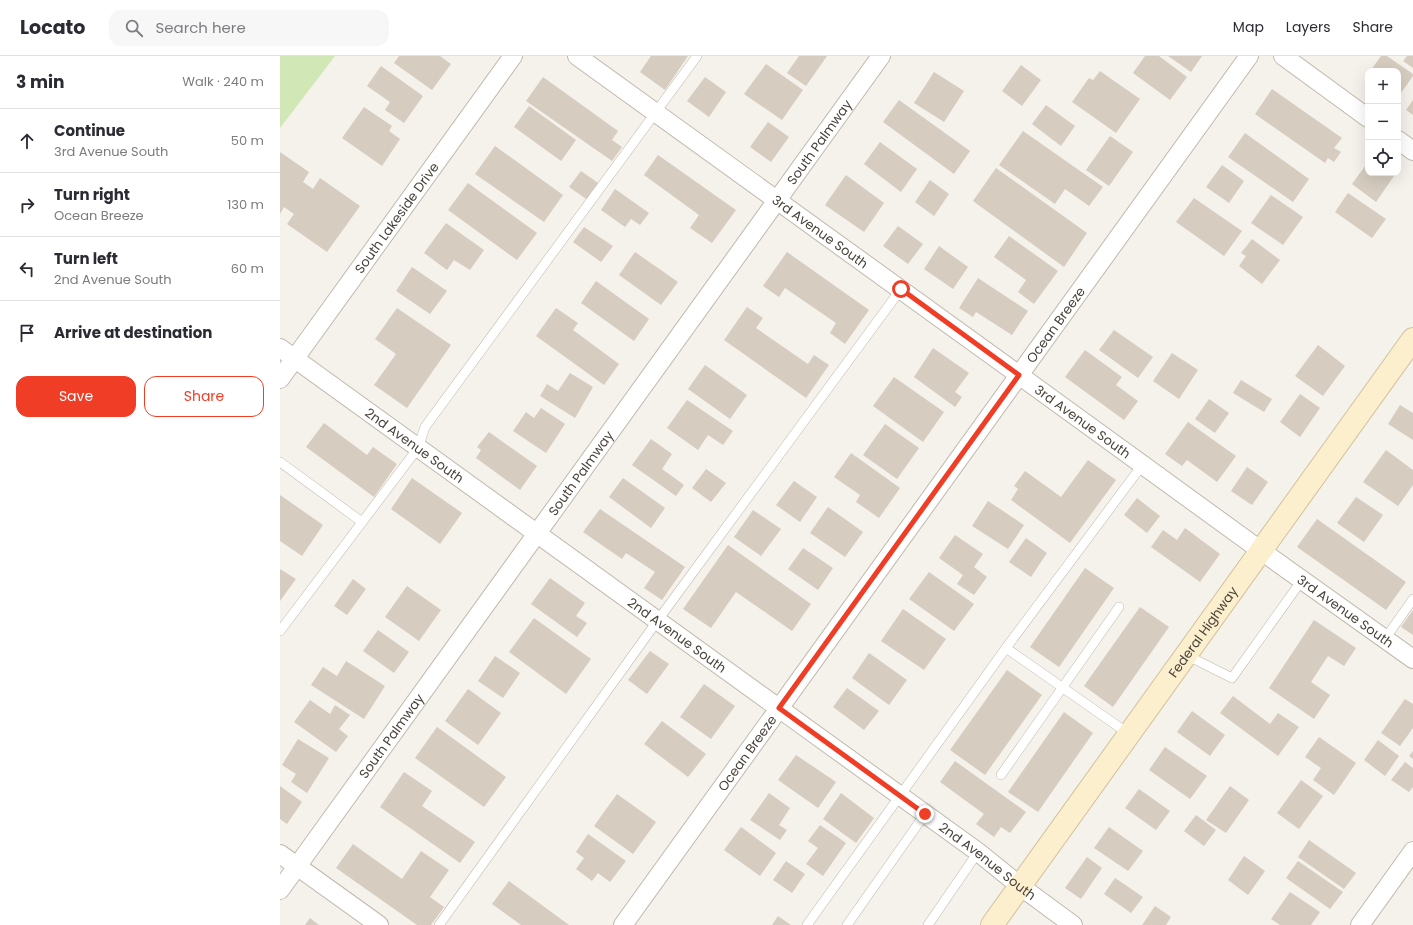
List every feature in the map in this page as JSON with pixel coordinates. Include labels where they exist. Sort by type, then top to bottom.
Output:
[{"type":"main road","name":"Federal Highway","points":[[992,925],[1413,339]]},
{"type":"street","name":"South Lakeside Drive","points":[[280,379],[513,56]]},
{"type":"street","name":"3rd Avenue South","points":[[577,56],[1413,659]]},
{"type":"street","name":"South Palmway","points":[[280,890],[881,56]]},
{"type":"street","name":"Ocean Breeze","points":[[623,925],[1249,56]]},
{"type":"street","points":[[1283,56],[1365,116]]},
{"type":"street","points":[[1401,142],[1413,151]]},
{"type":"street","name":"2nd Avenue South","points":[[280,348],[900,795],[978,852],[1020,886],[1073,925]]},
{"type":"street","points":[[1360,925],[1413,851]]},
{"type":"street","points":[[280,854],[378,925]]},
{"type":"lane","points":[[280,631],[418,448],[425,427],[697,56]]},
{"type":"lane","points":[[439,925],[658,620],[901,289]]},
{"type":"lane","points":[[280,462],[362,522]]},
{"type":"lane","points":[[807,925],[1006,648],[1143,464]]},
{"type":"lane","points":[[1186,655],[1232,678],[1302,580]]},
{"type":"lane","points":[[1385,639],[1413,599]]},
{"type":"lane","points":[[1001,775],[1119,607]]},
{"type":"lane","points":[[1006,648],[1129,734]]},
{"type":"lane","points":[[847,925],[925,814]]},
{"type":"lane","points":[[928,925],[978,852]]},
{"type":"green space","points":[[280,56],[335,56],[280,128]]},
{"type":"building","points":[[399,56],[440,56],[451,64],[432,90],[394,63]]},
{"type":"building","points":[[651,56],[688,56],[665,90],[640,72]]},
{"type":"building","points":[[799,56],[827,56],[806,86],[787,73]]},
{"type":"building","points":[[1145,56],[1159,56],[1187,77],[1170,100],[1133,73]]},
{"type":"building","points":[[1168,56],[1202,56],[1191,72]]},
{"type":"building","points":[[1381,56],[1387,56],[1413,74],[1413,76],[1401,93],[1401,68],[1372,68]]},
{"type":"building","points":[[1407,56],[1413,56],[1413,68],[1403,61]]},
{"type":"building","points":[[766,64],[803,90],[782,120],[744,94]]},
{"type":"building","points":[[1021,65],[1041,80],[1022,106],[1002,91]]},
{"type":"building","points":[[381,66],[423,96],[404,123],[385,110],[390,102],[367,86]]},
{"type":"building","points":[[1100,71],[1140,99],[1116,133],[1072,102],[1089,78],[1093,80]]},
{"type":"building","points":[[934,72],[964,91],[944,122],[914,103]]},
{"type":"building","points":[[543,77],[618,131],[612,140],[622,147],[612,161],[526,101]]},
{"type":"building","points":[[705,77],[726,92],[709,117],[687,101]]},
{"type":"building","points":[[1272,89],[1342,138],[1334,148],[1341,152],[1334,162],[1328,158],[1325,163],[1255,114]]},
{"type":"building","points":[[899,100],[970,151],[954,174],[883,122]]},
{"type":"building","points":[[1413,100],[1413,115],[1406,110]]},
{"type":"building","points":[[1046,105],[1075,126],[1061,146],[1032,124]]},
{"type":"building","points":[[529,106],[576,140],[561,161],[514,127]]},
{"type":"building","points":[[364,107],[392,126],[389,131],[400,139],[382,166],[342,138]]},
{"type":"building","points":[[768,122],[789,137],[771,162],[750,147]]},
{"type":"building","points":[[1023,131],[1103,187],[1089,206],[1065,189],[1055,204],[999,165]]},
{"type":"building","points":[[1245,133],[1309,179],[1293,202],[1228,157]]},
{"type":"building","points":[[1110,136],[1133,152],[1109,186],[1086,170]]},
{"type":"building","points":[[880,142],[917,169],[901,192],[864,164]]},
{"type":"building","points":[[495,146],[563,195],[544,222],[475,174]]},
{"type":"building","points":[[280,152],[309,172],[303,182],[313,189],[320,178],[360,206],[327,252],[287,224],[294,214],[284,207],[280,214]]},
{"type":"building","points":[[658,155],[736,210],[712,243],[690,228],[699,215],[644,175]]},
{"type":"building","points":[[1222,165],[1244,181],[1229,203],[1206,187]]},
{"type":"building","points":[[1365,166],[1365,176],[1394,176],[1376,202],[1352,184]]},
{"type":"building","points":[[996,168],[1087,233],[1064,267],[973,201]]},
{"type":"building","points":[[581,171],[601,185],[589,201],[569,187]]},
{"type":"building","points":[[846,175],[884,203],[864,232],[825,205]]},
{"type":"building","points":[[930,180],[949,194],[934,216],[915,202]]},
{"type":"building","points":[[468,183],[537,233],[517,260],[448,210]]},
{"type":"building","points":[[615,189],[649,213],[640,225],[631,219],[625,227],[601,210]]},
{"type":"building","points":[[1348,193],[1386,219],[1372,238],[1335,212]]},
{"type":"building","points":[[1271,195],[1303,217],[1283,245],[1251,223]]},
{"type":"building","points":[[1194,198],[1242,231],[1224,256],[1176,222]]},
{"type":"building","points":[[446,223],[484,250],[470,270],[454,260],[447,270],[424,253]]},
{"type":"building","points":[[898,226],[923,244],[908,264],[883,246]]},
{"type":"building","points":[[584,227],[613,246],[601,262],[573,242]]},
{"type":"building","points":[[1009,236],[1058,271],[1034,304],[1018,292],[1026,280],[994,257]]},
{"type":"building","points":[[1252,239],[1280,260],[1262,284],[1239,266],[1246,256],[1241,253]]},
{"type":"building","points":[[939,246],[968,267],[953,289],[924,269]]},
{"type":"building","points":[[635,252],[678,282],[661,305],[619,275]]},
{"type":"building","points":[[787,252],[869,310],[845,344],[830,333],[836,323],[785,288],[779,297],[763,286]]},
{"type":"building","points":[[412,267],[447,291],[430,314],[396,291]]},
{"type":"building","points":[[978,278],[1028,311],[1012,335],[976,312],[973,317],[959,308]]},
{"type":"building","points":[[596,281],[649,319],[634,341],[581,303]]},
{"type":"building","points":[[747,307],[763,318],[756,328],[808,364],[814,355],[829,365],[806,398],[724,340]]},
{"type":"building","points":[[397,308],[451,345],[407,408],[374,385],[396,354],[375,339]]},
{"type":"building","points":[[556,308],[578,323],[573,330],[619,364],[604,385],[536,336]]},
{"type":"building","points":[[1114,330],[1153,357],[1138,378],[1099,350]]},
{"type":"building","points":[[1318,345],[1345,366],[1323,396],[1295,376]]},
{"type":"building","points":[[933,348],[969,373],[955,392],[962,397],[955,407],[914,377]]},
{"type":"building","points":[[1085,350],[1122,377],[1116,385],[1138,401],[1124,420],[1065,377]]},
{"type":"building","points":[[1172,353],[1198,370],[1179,399],[1153,381]]},
{"type":"building","points":[[705,365],[747,395],[730,419],[688,389]]},
{"type":"building","points":[[570,373],[593,387],[575,418],[540,396],[547,384],[558,391]]},
{"type":"building","points":[[894,377],[944,412],[923,442],[873,406]]},
{"type":"building","points":[[1241,380],[1272,399],[1264,412],[1233,393]]},
{"type":"building","points":[[1300,394],[1320,408],[1300,437],[1280,422]]},
{"type":"building","points":[[1209,399],[1229,413],[1215,433],[1195,419]]},
{"type":"building","points":[[687,400],[733,431],[723,445],[708,435],[698,450],[667,428]]},
{"type":"building","points":[[1400,405],[1413,413],[1413,440],[1388,424]]},
{"type":"building","points":[[541,408],[565,424],[546,453],[513,431],[526,412],[534,418]]},
{"type":"building","points":[[1188,422],[1236,456],[1217,482],[1187,460],[1182,466],[1165,454]]},
{"type":"building","points":[[324,423],[367,455],[373,447],[397,464],[374,497],[306,447]]},
{"type":"building","points":[[885,424],[919,448],[897,479],[863,455]]},
{"type":"building","points":[[489,432],[537,466],[520,490],[476,458],[481,450],[477,447]]},
{"type":"building","points":[[651,439],[672,454],[662,469],[684,485],[676,496],[632,465]]},
{"type":"building","points":[[1386,450],[1413,470],[1413,485],[1398,506],[1363,482]]},
{"type":"building","points":[[851,453],[900,488],[879,518],[856,502],[860,495],[834,477]]},
{"type":"building","points":[[1088,460],[1116,480],[1070,543],[1011,500],[1018,489],[1014,486],[1025,471],[1061,497]]},
{"type":"building","points":[[1247,467],[1268,482],[1252,505],[1231,491]]},
{"type":"building","points":[[706,469],[726,483],[711,502],[692,488]]},
{"type":"building","points":[[412,478],[462,513],[440,544],[391,509]]},
{"type":"building","points":[[623,478],[665,508],[651,528],[609,497]]},
{"type":"building","points":[[794,481],[817,497],[800,522],[776,505]]},
{"type":"building","points":[[280,495],[323,525],[302,556],[280,541]]},
{"type":"building","points":[[1356,497],[1383,515],[1364,542],[1337,523]]},
{"type":"building","points":[[1137,498],[1160,516],[1147,533],[1124,515]]},
{"type":"building","points":[[988,501],[1024,525],[1008,549],[972,526]]},
{"type":"building","points":[[828,507],[863,532],[845,557],[810,533]]},
{"type":"building","points":[[600,509],[685,567],[662,600],[644,588],[655,572],[626,553],[622,559],[583,532]]},
{"type":"building","points":[[753,510],[781,529],[761,556],[734,537]]},
{"type":"building","points":[[1317,519],[1406,582],[1386,610],[1297,547]]},
{"type":"building","points":[[1185,528],[1220,554],[1200,582],[1151,547],[1163,530],[1177,540]]},
{"type":"building","points":[[955,535],[983,554],[974,567],[987,577],[974,595],[957,584],[963,575],[939,558]]},
{"type":"building","points":[[1026,538],[1047,553],[1031,577],[1009,562]]},
{"type":"building","points":[[728,545],[811,604],[792,631],[736,592],[711,628],[683,609]]},
{"type":"building","points":[[803,548],[833,568],[818,590],[788,569]]},
{"type":"building","points":[[1085,568],[1114,588],[1059,667],[1030,647]]},
{"type":"building","points":[[280,569],[296,579],[280,601]]},
{"type":"building","points":[[929,572],[974,604],[954,631],[909,599]]},
{"type":"building","points":[[550,578],[585,603],[576,616],[587,623],[577,637],[531,604]]},
{"type":"building","points":[[353,579],[366,589],[347,615],[334,606]]},
{"type":"building","points":[[407,586],[441,610],[419,641],[385,617]]},
{"type":"building","points":[[1140,607],[1169,627],[1113,707],[1084,686]]},
{"type":"building","points":[[903,609],[946,639],[924,670],[881,641]]},
{"type":"building","points":[[1413,610],[1413,635],[1401,627]]},
{"type":"building","points":[[534,618],[591,659],[566,694],[509,652]]},
{"type":"building","points":[[1314,620],[1356,648],[1344,666],[1328,656],[1311,682],[1330,695],[1314,719],[1269,688]]},
{"type":"building","points":[[378,630],[409,652],[394,673],[363,651]]},
{"type":"building","points":[[650,651],[669,664],[647,694],[628,680]]},
{"type":"building","points":[[869,653],[907,680],[889,705],[852,678]]},
{"type":"building","points":[[495,656],[520,673],[503,698],[478,681]]},
{"type":"building","points":[[346,661],[385,686],[364,719],[311,685],[323,667],[337,676]]},
{"type":"building","points":[[1007,670],[1042,695],[985,775],[950,750]]},
{"type":"building","points":[[704,684],[735,706],[711,739],[680,717]]},
{"type":"building","points":[[847,688],[879,711],[864,730],[833,707]]},
{"type":"building","points":[[468,689],[501,713],[478,745],[445,721]]},
{"type":"building","points":[[1233,696],[1270,724],[1278,713],[1299,727],[1278,756],[1220,713]]},
{"type":"building","points":[[1405,699],[1413,704],[1413,728],[1400,746],[1381,733]]},
{"type":"building","points":[[310,700],[330,714],[335,705],[350,715],[339,729],[348,736],[336,752],[294,722]]},
{"type":"building","points":[[1192,711],[1225,735],[1210,756],[1177,732]]},
{"type":"building","points":[[1064,712],[1093,733],[1038,812],[1008,792]]},
{"type":"building","points":[[662,721],[706,754],[688,777],[644,744]]},
{"type":"building","points":[[437,727],[506,777],[484,807],[415,758]]},
{"type":"building","points":[[1319,737],[1356,763],[1334,795],[1313,780],[1321,768],[1305,757]]},
{"type":"building","points":[[298,739],[329,758],[307,793],[291,782],[296,774],[282,765]]},
{"type":"building","points":[[1378,740],[1399,756],[1385,776],[1364,760]]},
{"type":"building","points":[[1165,747],[1207,776],[1190,799],[1149,770]]},
{"type":"building","points":[[1413,751],[1413,759],[1409,756]]},
{"type":"building","points":[[796,755],[836,782],[818,808],[778,780]]},
{"type":"building","points":[[955,761],[1026,812],[1010,833],[1001,827],[994,837],[976,824],[984,814],[940,782]]},
{"type":"building","points":[[1405,762],[1413,768],[1413,787],[1409,792],[1391,780]]},
{"type":"building","points":[[404,772],[432,791],[422,806],[475,842],[460,863],[380,807]]},
{"type":"building","points":[[1301,780],[1323,796],[1299,829],[1277,813]]},
{"type":"building","points":[[280,786],[302,802],[287,824],[280,819]]},
{"type":"building","points":[[1230,786],[1249,800],[1226,833],[1206,820]]},
{"type":"building","points":[[1139,789],[1170,811],[1156,830],[1125,808]]},
{"type":"building","points":[[769,793],[790,808],[779,825],[787,830],[780,840],[750,820]]},
{"type":"building","points":[[841,793],[874,818],[856,843],[823,819]]},
{"type":"building","points":[[617,794],[656,822],[633,854],[594,826]]},
{"type":"building","points":[[1196,815],[1216,830],[1204,846],[1184,831]]},
{"type":"building","points":[[820,825],[846,843],[823,876],[806,864],[818,848],[808,841]]},
{"type":"building","points":[[741,827],[776,853],[760,876],[724,850]]},
{"type":"building","points":[[1109,827],[1143,851],[1128,871],[1094,848]]},
{"type":"building","points":[[588,834],[626,861],[610,882],[598,873],[592,881],[576,869],[584,858],[576,852]]},
{"type":"building","points":[[1309,840],[1356,873],[1344,889],[1298,857]]},
{"type":"building","points":[[353,844],[402,879],[421,851],[449,870],[430,897],[444,907],[431,925],[417,925],[336,868]]},
{"type":"building","points":[[1244,856],[1265,871],[1248,895],[1228,880]]},
{"type":"building","points":[[1087,857],[1102,868],[1081,899],[1065,888]]},
{"type":"building","points":[[786,861],[805,874],[792,893],[773,880]]},
{"type":"building","points":[[1298,861],[1343,892],[1330,909],[1286,878]]},
{"type":"building","points":[[1115,878],[1143,897],[1131,913],[1104,894]]},
{"type":"building","points":[[509,881],[569,925],[521,925],[492,904]]},
{"type":"building","points":[[1290,892],[1320,912],[1311,925],[1280,925],[1271,919]]},
{"type":"building","points":[[1155,906],[1171,917],[1166,925],[1142,925]]},
{"type":"building","points":[[778,916],[791,925],[772,925]]},
{"type":"building","points":[[310,918],[319,925],[305,925]]},
{"type":"route","points":[[901,289],[1019,375],[779,708],[925,814]]}]
